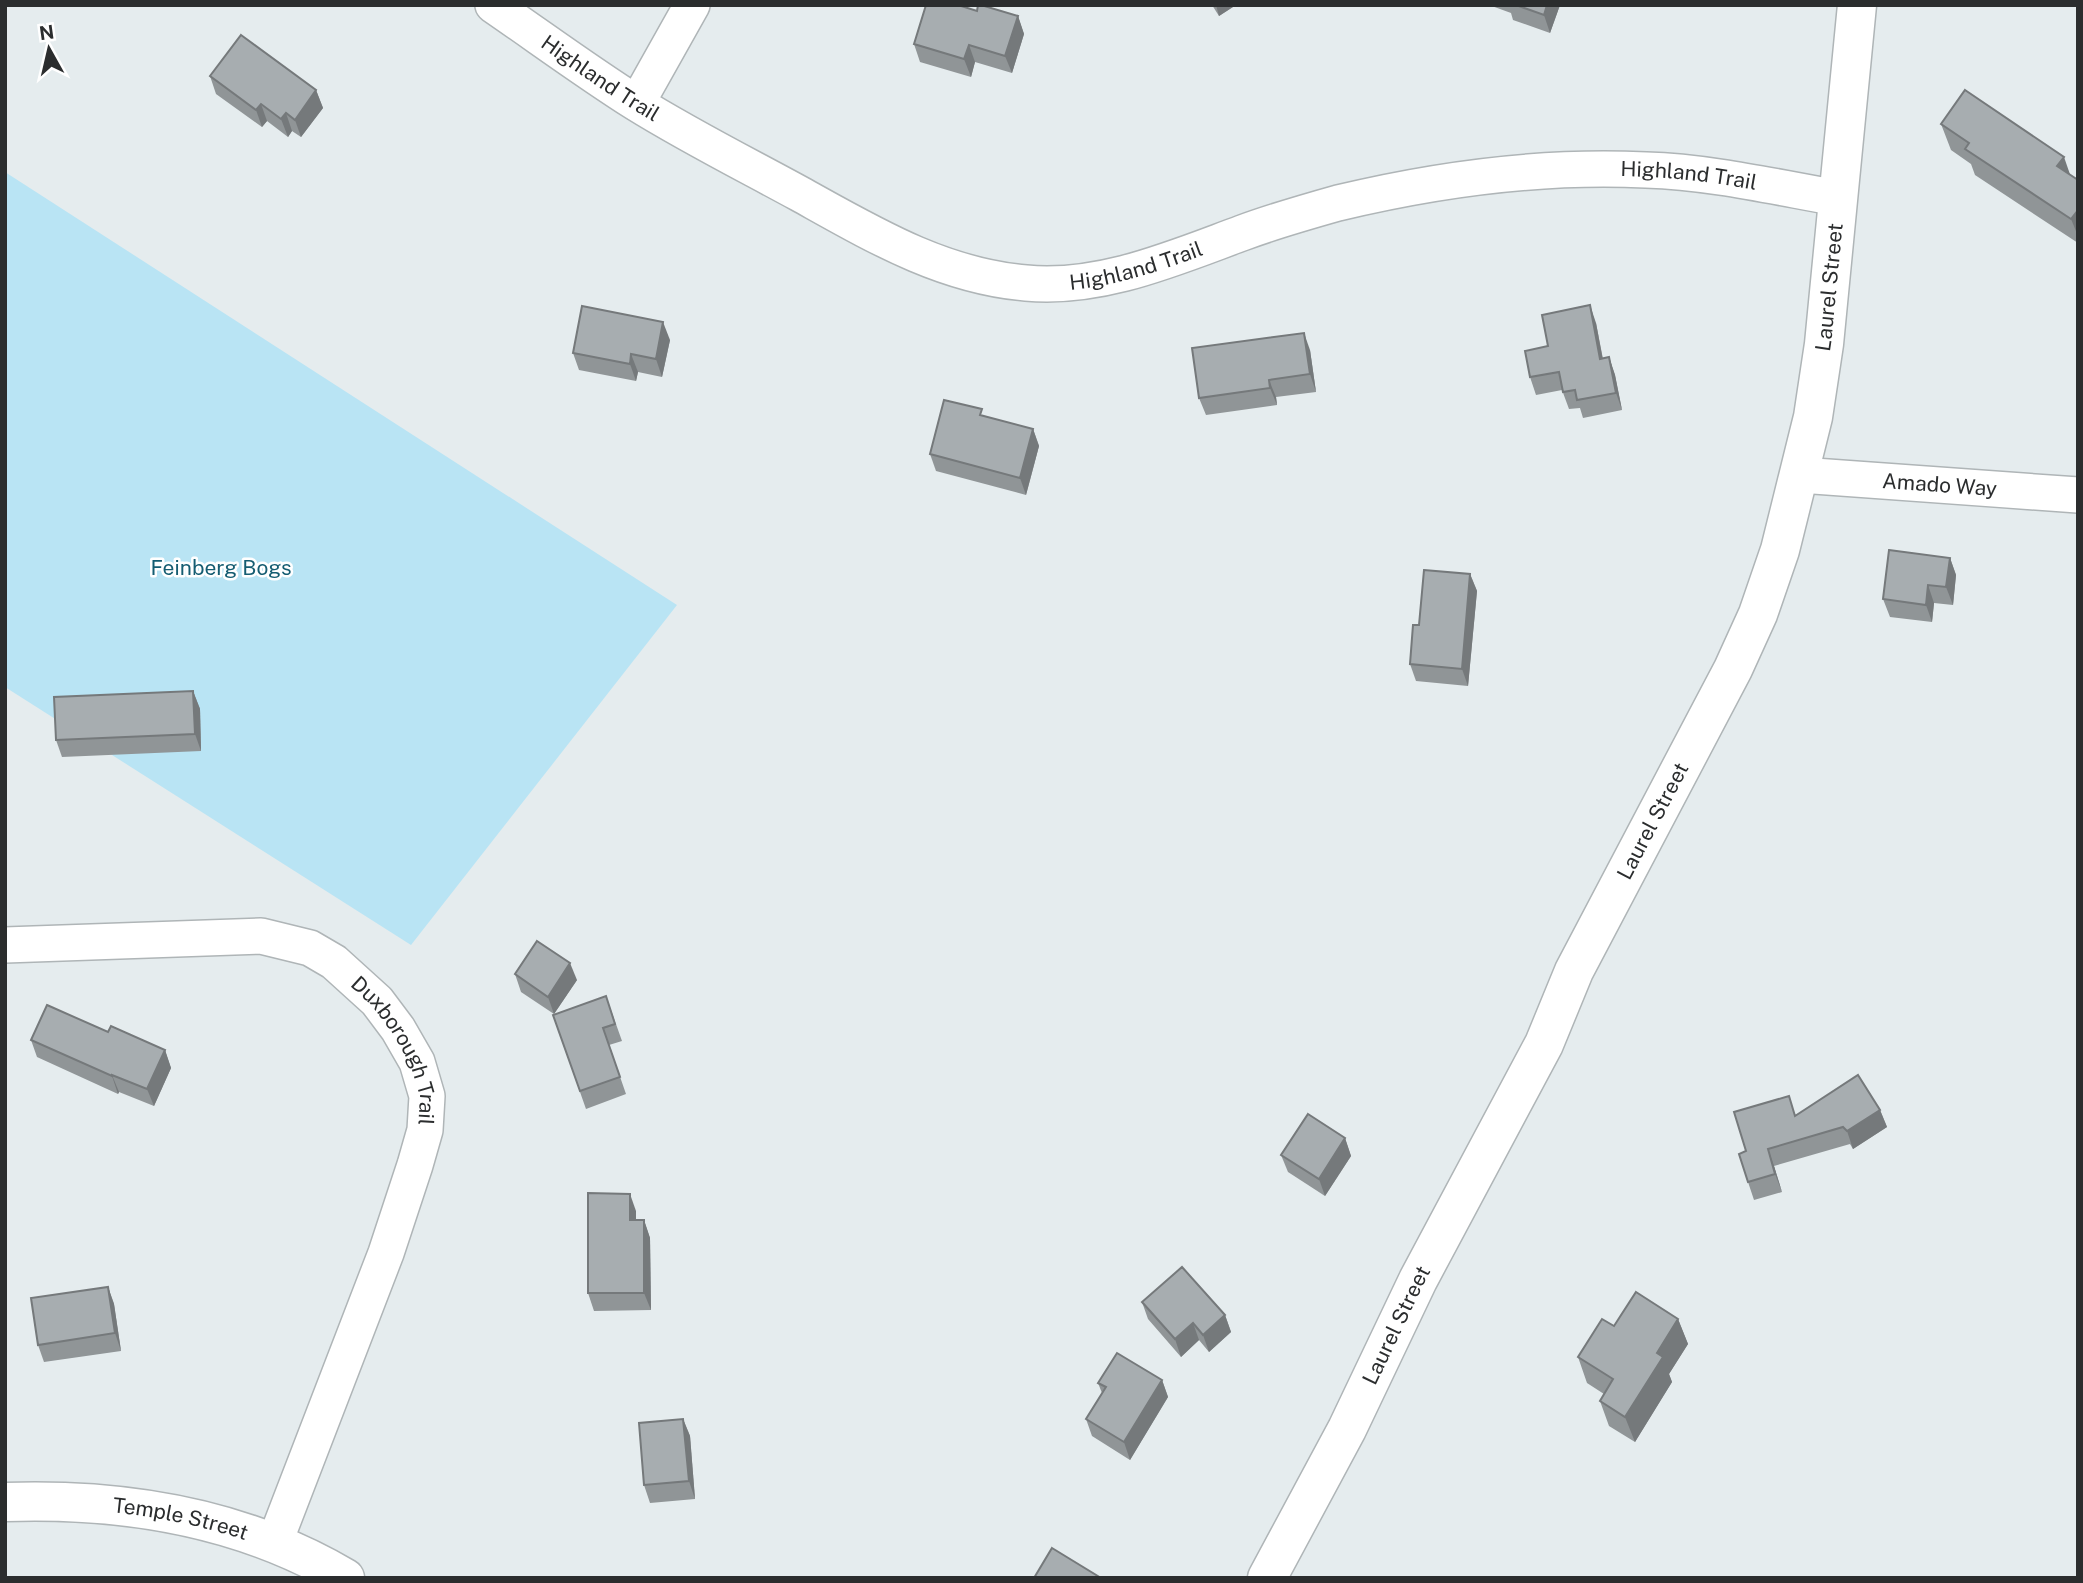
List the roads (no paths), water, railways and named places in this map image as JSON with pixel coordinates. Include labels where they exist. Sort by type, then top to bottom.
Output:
[{"type":"main road","name":"Laurel Street","points":[[1266,1578],[1347,1429],[1418,1280],[1544,1044],[1574,971],[1733,669],[1758,614],[1776,563],[1813,417],[1824,344],[1857,5]]},
{"type":"main road","name":"Temple Street","points":[[5,1502],[100,1503],[152,1509],[204,1521],[274,1544],[345,1578]]},
{"type":"street","name":"Highland Trail","points":[[493,5],[637,103],[884,241],[960,271],[1029,284],[1069,282],[1149,267],[1287,217],[1339,203],[1444,182],[1511,174],[1579,169],[1647,170],[1711,176],[1838,198]]},
{"type":"street","points":[[637,103],[692,5]]},
{"type":"street","name":"Amado Way","points":[[1800,475],[2078,495]]},
{"type":"street","name":"Duxborough Trail","points":[[5,945],[261,936],[310,947],[334,961],[377,1000],[398,1029],[416,1062],[427,1096],[425,1130],[415,1164],[386,1253],[274,1544]]},
{"type":"park label","name":"Feinberg Bogs","points":[[221,568]]}]
